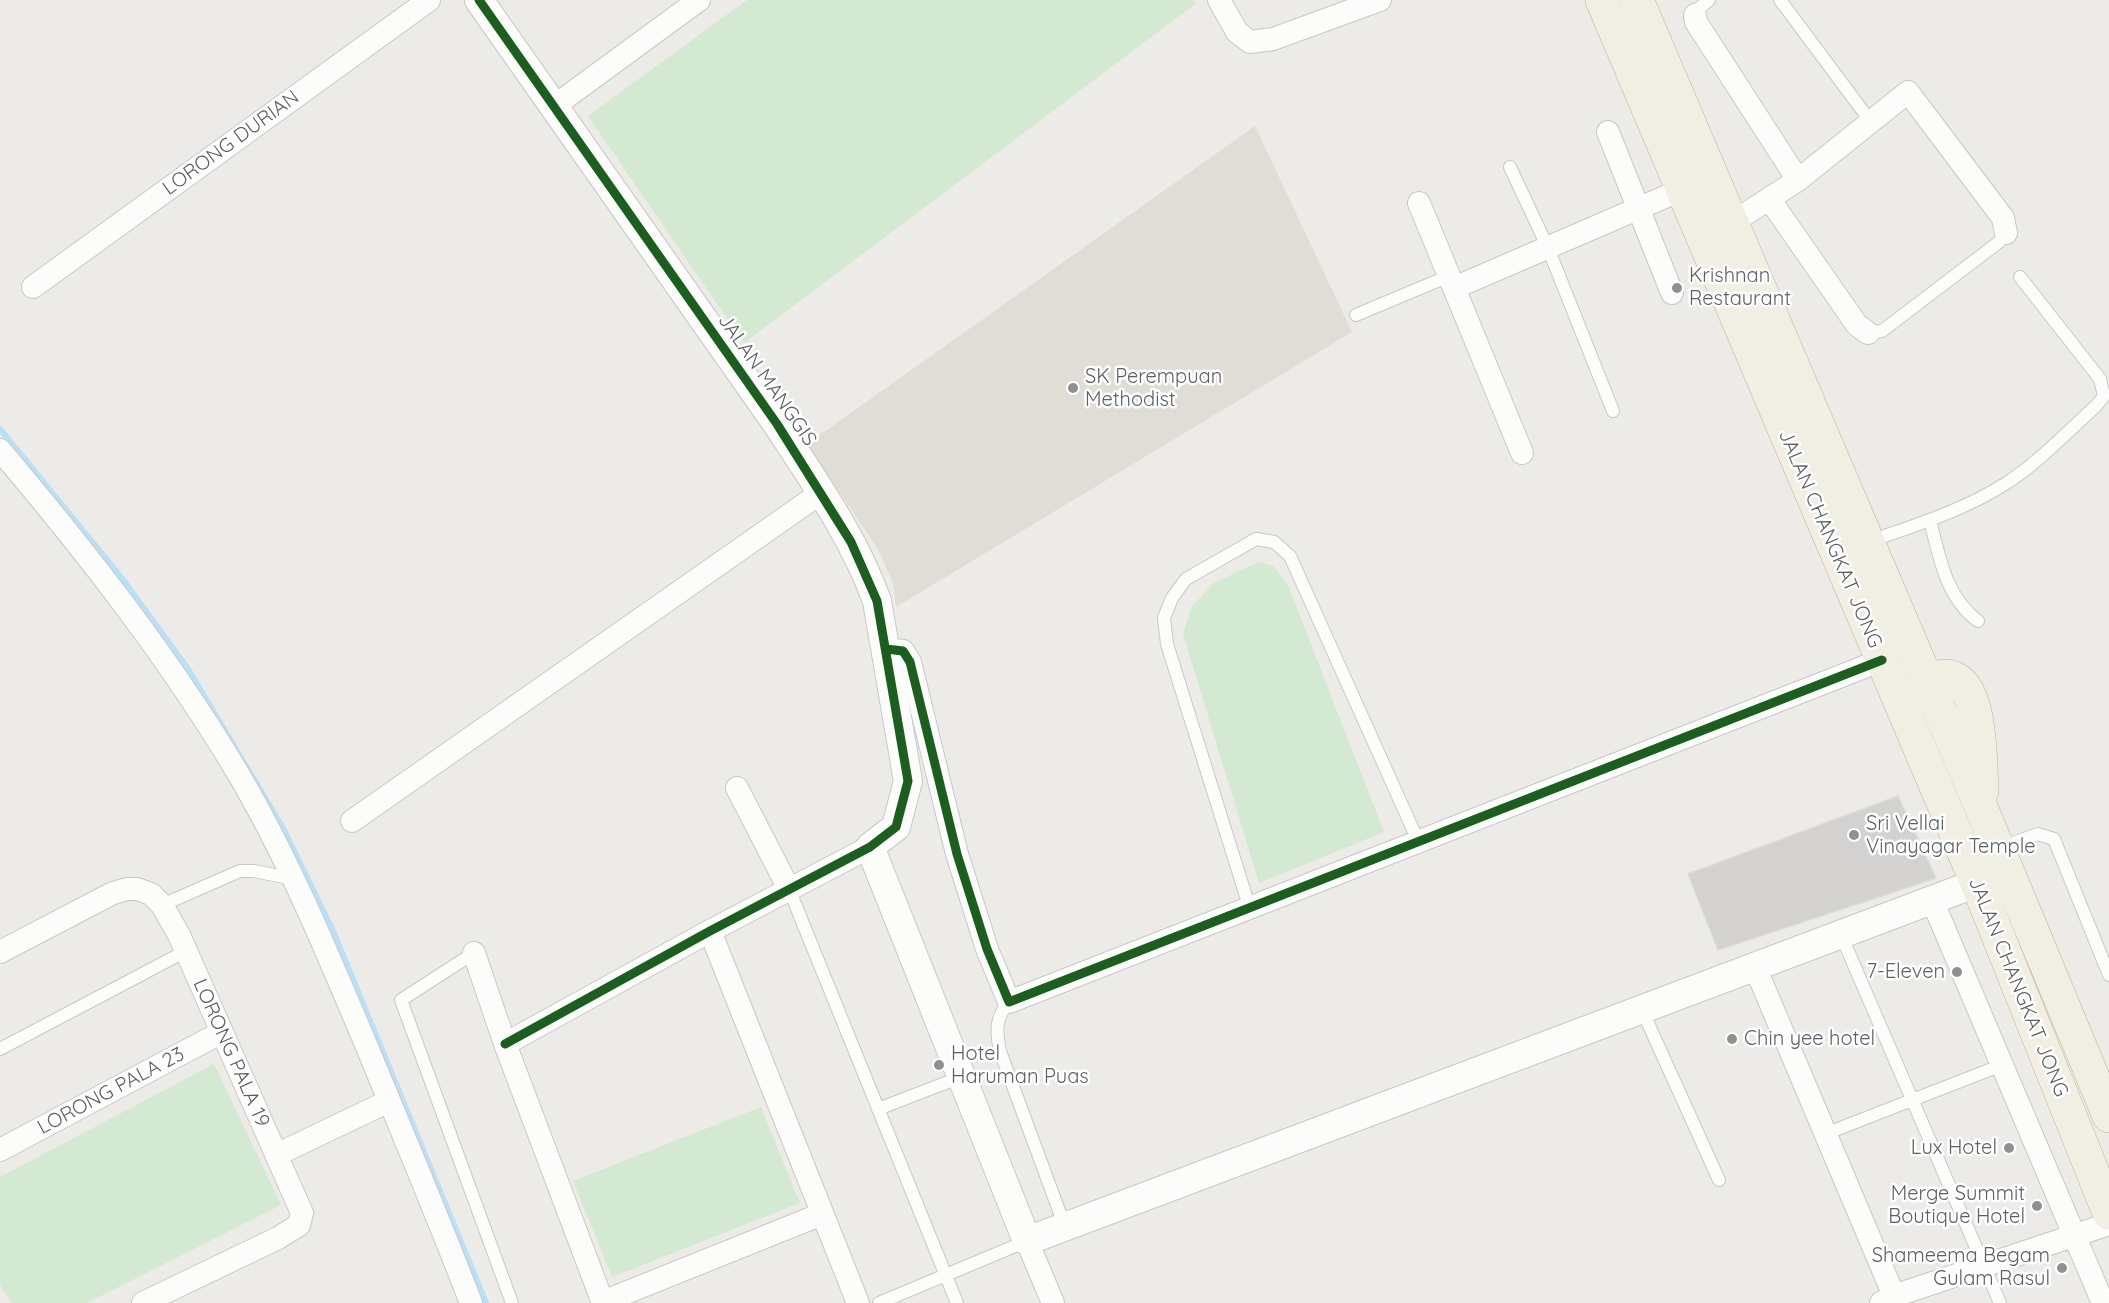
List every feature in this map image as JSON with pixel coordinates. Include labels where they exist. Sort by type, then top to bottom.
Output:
[{"type":"highway","name":"JALAN CHANGKAT JONG","points":[[1602,0],[1977,883],[2109,1213]]},
{"type":"highway","name":"JALAN CHANGKAT JONG","points":[[1636,0],[1926,683],[1937,677],[1948,676],[1960,682],[1969,692],[1976,715],[1983,812],[2109,1116]]},
{"type":"highway","points":[[1925,761],[1917,708],[1918,696],[1926,683]]},
{"type":"highway","points":[[2077,1136],[2087,1130],[2091,1118],[2082,1054]]},
{"type":"street","name":"LORONG DURIAN","points":[[33,286],[429,0]]},
{"type":"street","name":"JALAN MANGGIS","points":[[480,0],[822,492],[867,573],[877,601],[908,781],[903,808],[896,827],[870,847]]},
{"type":"street","points":[[553,108],[699,0]]},
{"type":"street","points":[[1219,0],[1237,32],[1250,42],[1273,39],[1380,0]]},
{"type":"street","points":[[1702,8],[1696,22],[1798,180]]},
{"type":"street","points":[[1730,224],[1798,180],[1908,92],[2003,218],[2006,233]]},
{"type":"street","points":[[1608,132],[1672,293]]},
{"type":"street","points":[[1452,282],[1548,248],[1681,190]]},
{"type":"street","points":[[1770,200],[1857,325],[1868,333]]},
{"type":"street","points":[[1419,203],[1522,453]]},
{"type":"street","points":[[0,450],[106,581],[156,648],[240,777],[294,879],[389,1101],[471,1303]]},
{"type":"street","points":[[352,821],[822,492]]},
{"type":"street","points":[[886,649],[903,651],[910,662],[957,854],[987,949],[1009,1002],[1882,660]]},
{"type":"street","points":[[737,788],[789,890]]},
{"type":"street","points":[[505,1044],[710,931],[870,847],[1053,1303]]},
{"type":"street","points":[[1027,1241],[1977,883]]},
{"type":"street","name":"LORONG PALA 19","points":[[0,952],[113,893],[137,889],[151,894],[162,905],[186,951],[302,1213],[299,1225],[294,1229],[143,1303]]},
{"type":"street","points":[[1932,900],[2103,1303]]},
{"type":"street","points":[[710,931],[858,1303]]},
{"type":"street","points":[[474,953],[505,1044],[603,1303],[822,1214]]},
{"type":"street","points":[[1755,967],[1825,1134],[1890,1301],[2109,1224]]},
{"type":"street","name":"LORONG PALA 23","points":[[0,1150],[222,1032]]},
{"type":"street","points":[[276,1155],[389,1101]]},
{"type":"lane","points":[[1780,0],[1871,122]]},
{"type":"lane","points":[[1510,167],[1548,248],[1613,411]]},
{"type":"lane","points":[[1868,333],[1882,331],[1999,242],[2006,233]]},
{"type":"lane","points":[[1866,542],[1930,520],[2007,483],[2046,451],[2104,396],[2100,379],[2020,277]]},
{"type":"lane","points":[[1356,315],[1452,282]]},
{"type":"lane","points":[[1930,520],[1951,589],[1963,610],[1978,621]]},
{"type":"lane","points":[[1250,909],[1167,644],[1164,618],[1172,598],[1186,579],[1256,539],[1274,542],[1290,556],[1419,843]]},
{"type":"lane","points":[[1998,849],[2037,834],[2054,839],[2109,975]]},
{"type":"lane","points":[[162,905],[240,871],[254,871],[294,879]]},
{"type":"lane","points":[[789,890],[957,1303]]},
{"type":"lane","points":[[1841,935],[1914,1099],[2000,1303]]},
{"type":"lane","points":[[0,1049],[186,951]]},
{"type":"lane","points":[[474,953],[401,1000],[512,1303]]},
{"type":"lane","points":[[1009,1002],[1000,1012],[996,1029],[1000,1051],[1065,1227]]},
{"type":"lane","points":[[1642,1010],[1719,1180]]},
{"type":"lane","points":[[1825,1134],[2002,1065]]},
{"type":"lane","points":[[878,1109],[961,1077]]},
{"type":"lane","points":[[879,1303],[1027,1241]]},
{"type":"shaded area","name":"SK Perempuan Methodist","points":[[1255,126],[1352,332],[896,607],[893,583],[878,549],[807,444]]},
{"type":"green space","points":[[747,0],[1193,0],[1195,4],[744,343],[588,116]]},
{"type":"green space","points":[[1258,562],[1273,566],[1288,585],[1384,832],[1259,883],[1183,634],[1192,606],[1214,583]]},
{"type":"green space","points":[[214,1064],[281,1205],[87,1303],[12,1303],[0,1285],[0,1177]]},
{"type":"green space","points":[[761,1107],[800,1203],[612,1277],[573,1181]]},
{"type":"building","name":"Sri Vellai Vinayagar Temple","points":[[1898,796],[1936,878],[1718,950],[1688,874]]},
{"type":"waterway","points":[[0,429],[124,581],[188,669],[283,828],[333,931],[486,1303]]},
{"type":"cycle path","points":[[479,0],[777,424],[851,542],[877,601],[908,781],[896,827],[870,847],[710,931],[505,1044]]},
{"type":"cycle path","points":[[886,649],[903,651],[910,662],[957,854],[987,949],[1009,1002],[1882,660]]},
{"type":"place","name":"Krishnan Restaurant","points":[[1677,288]]},
{"type":"place","name":"SK Perempuan Methodist","points":[[1073,388]]},
{"type":"place","name":"Sri Vellai Vinayagar Temple","points":[[1854,835]]},
{"type":"place","name":"7-Eleven","points":[[1957,972]]},
{"type":"place","name":"Chin yee hotel","points":[[1732,1039]]},
{"type":"place","name":"Hotel Haruman Puas","points":[[939,1065]]},
{"type":"place","name":"Lux Hotel","points":[[2009,1148]]},
{"type":"place","name":"Merge Summit Boutique Hotel","points":[[2037,1206]]},
{"type":"place","name":"Shameema Begam Gulam Rasul","points":[[2062,1268]]}]
